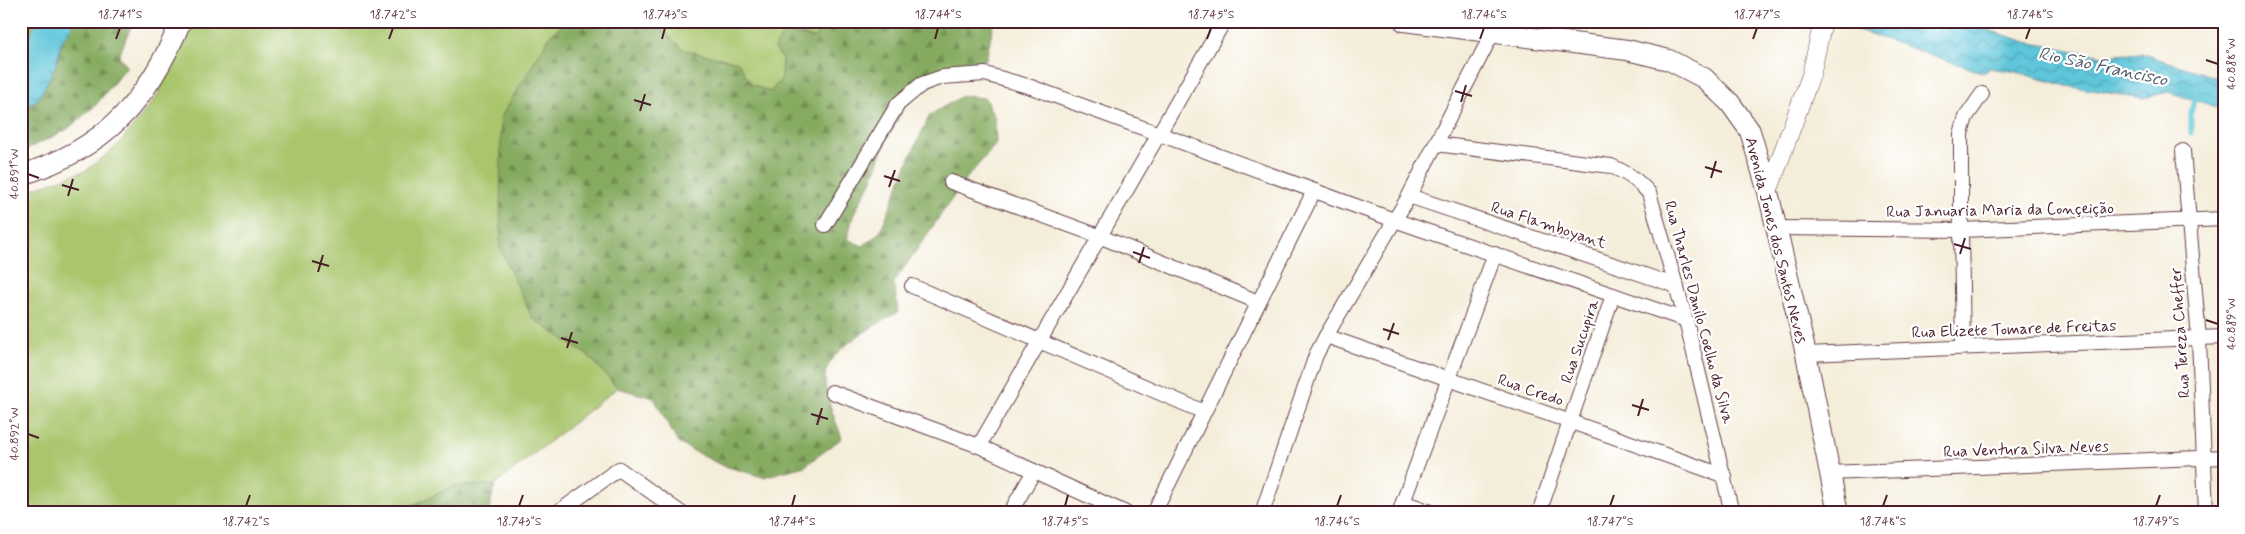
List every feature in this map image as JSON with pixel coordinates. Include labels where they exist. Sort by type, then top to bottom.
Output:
[{"type":"main road","points":[[21,175],[48,167],[82,149],[108,130],[128,111],[151,81],[181,21]]},
{"type":"main road","name":"Avenida Jones dos Santos Neves","points":[[1404,21],[1635,52],[1669,60],[1704,78],[1730,102],[1750,131],[1768,192],[1806,354],[1838,513]]},
{"type":"street","points":[[978,446],[1224,21]]},
{"type":"street","points":[[1768,192],[1811,75],[1824,21]]},
{"type":"street","points":[[1262,513],[1309,375],[1326,336],[1409,196],[1493,32]]},
{"type":"street","points":[[825,225],[898,104],[922,84],[942,77],[984,74],[1031,86],[1394,220],[1686,320]]},
{"type":"street","points":[[1963,347],[1960,230],[1961,134],[1966,117],[1982,94]]},
{"type":"street","name":"Rua Tharles Danilo Coelho da Silva","points":[[1436,144],[1611,166],[1627,173],[1649,193],[1686,320],[1725,476],[1732,513]]},
{"type":"street","name":"Rua Tereza Cheffer","points":[[2184,151],[2188,221],[2199,339],[2206,513]]},
{"type":"street","points":[[952,182],[1099,236],[1258,302]]},
{"type":"street","points":[[1154,513],[1314,191]]},
{"type":"street","name":"Rua Flamboyant","points":[[1409,196],[1677,286]]},
{"type":"street","name":"Rua Januaria Maria da Conçeição","points":[[1776,228],[1960,230],[2224,219]]},
{"type":"street","points":[[1434,513],[1401,507],[1495,254]]},
{"type":"street","points":[[912,286],[1204,412]]},
{"type":"street","name":"Rua Sucupira","points":[[1539,513],[1613,295]]},
{"type":"street","name":"Rua Credo","points":[[1326,336],[1571,420],[1725,476]]},
{"type":"street","name":"Rua Elizete Tomare de Freitas","points":[[1806,354],[2224,337]]},
{"type":"street","points":[[832,392],[978,446],[1126,513]]},
{"type":"street","name":"Rua Ventura Silva Neves","points":[[1829,473],[2224,458]]},
{"type":"street","points":[[557,513],[619,470],[681,513]]},
{"type":"street","points":[[1010,513],[1034,471]]},
{"type":"green space","points":[[21,21],[47,21],[33,53],[28,83],[21,94]]},
{"type":"green space","points":[[72,21],[133,21],[119,56],[127,66],[95,106],[66,130],[27,149],[21,150],[21,111],[39,98],[55,67],[63,39],[71,29]]},
{"type":"green space","points":[[190,21],[569,21],[551,34],[532,318],[590,357],[617,388],[495,485],[455,486],[394,513],[21,513],[21,193],[87,170],[118,145],[157,96]]},
{"type":"green space","points":[[569,21],[652,21],[684,50],[738,62],[751,84],[770,92],[781,80],[782,59],[774,48],[784,33],[815,38],[824,21],[994,21],[986,59],[953,72],[924,90],[904,107],[886,142],[871,182],[854,213],[847,239],[863,246],[880,232],[911,155],[930,115],[962,96],[985,98],[995,119],[996,144],[965,180],[894,282],[898,312],[854,339],[835,356],[828,366],[825,376],[826,391],[842,438],[805,466],[763,477],[721,465],[678,443],[654,398],[617,388],[590,357],[532,318],[500,249],[501,117],[551,34]]},
{"type":"green space","points":[[652,21],[824,21],[816,38],[796,34],[782,59],[781,80],[770,92],[751,84],[738,62],[684,50]]},
{"type":"green space","points":[[495,485],[488,513],[394,513],[455,486]]},
{"type":"water","points":[[47,21],[72,21],[71,29],[63,39],[55,67],[39,98],[21,111],[21,94],[26,88],[31,75],[37,39]]},
{"type":"water","points":[[1832,21],[1960,21],[2026,42],[2103,56],[2140,53],[2224,80],[2224,109],[2168,92],[2143,98],[2067,86],[2012,71],[1988,68],[1984,73]]},
{"type":"waterway","name":"Rio São Francisco","points":[[21,85],[31,69],[53,21]]},
{"type":"waterway","points":[[2191,133],[2191,114],[2195,94]]}]
